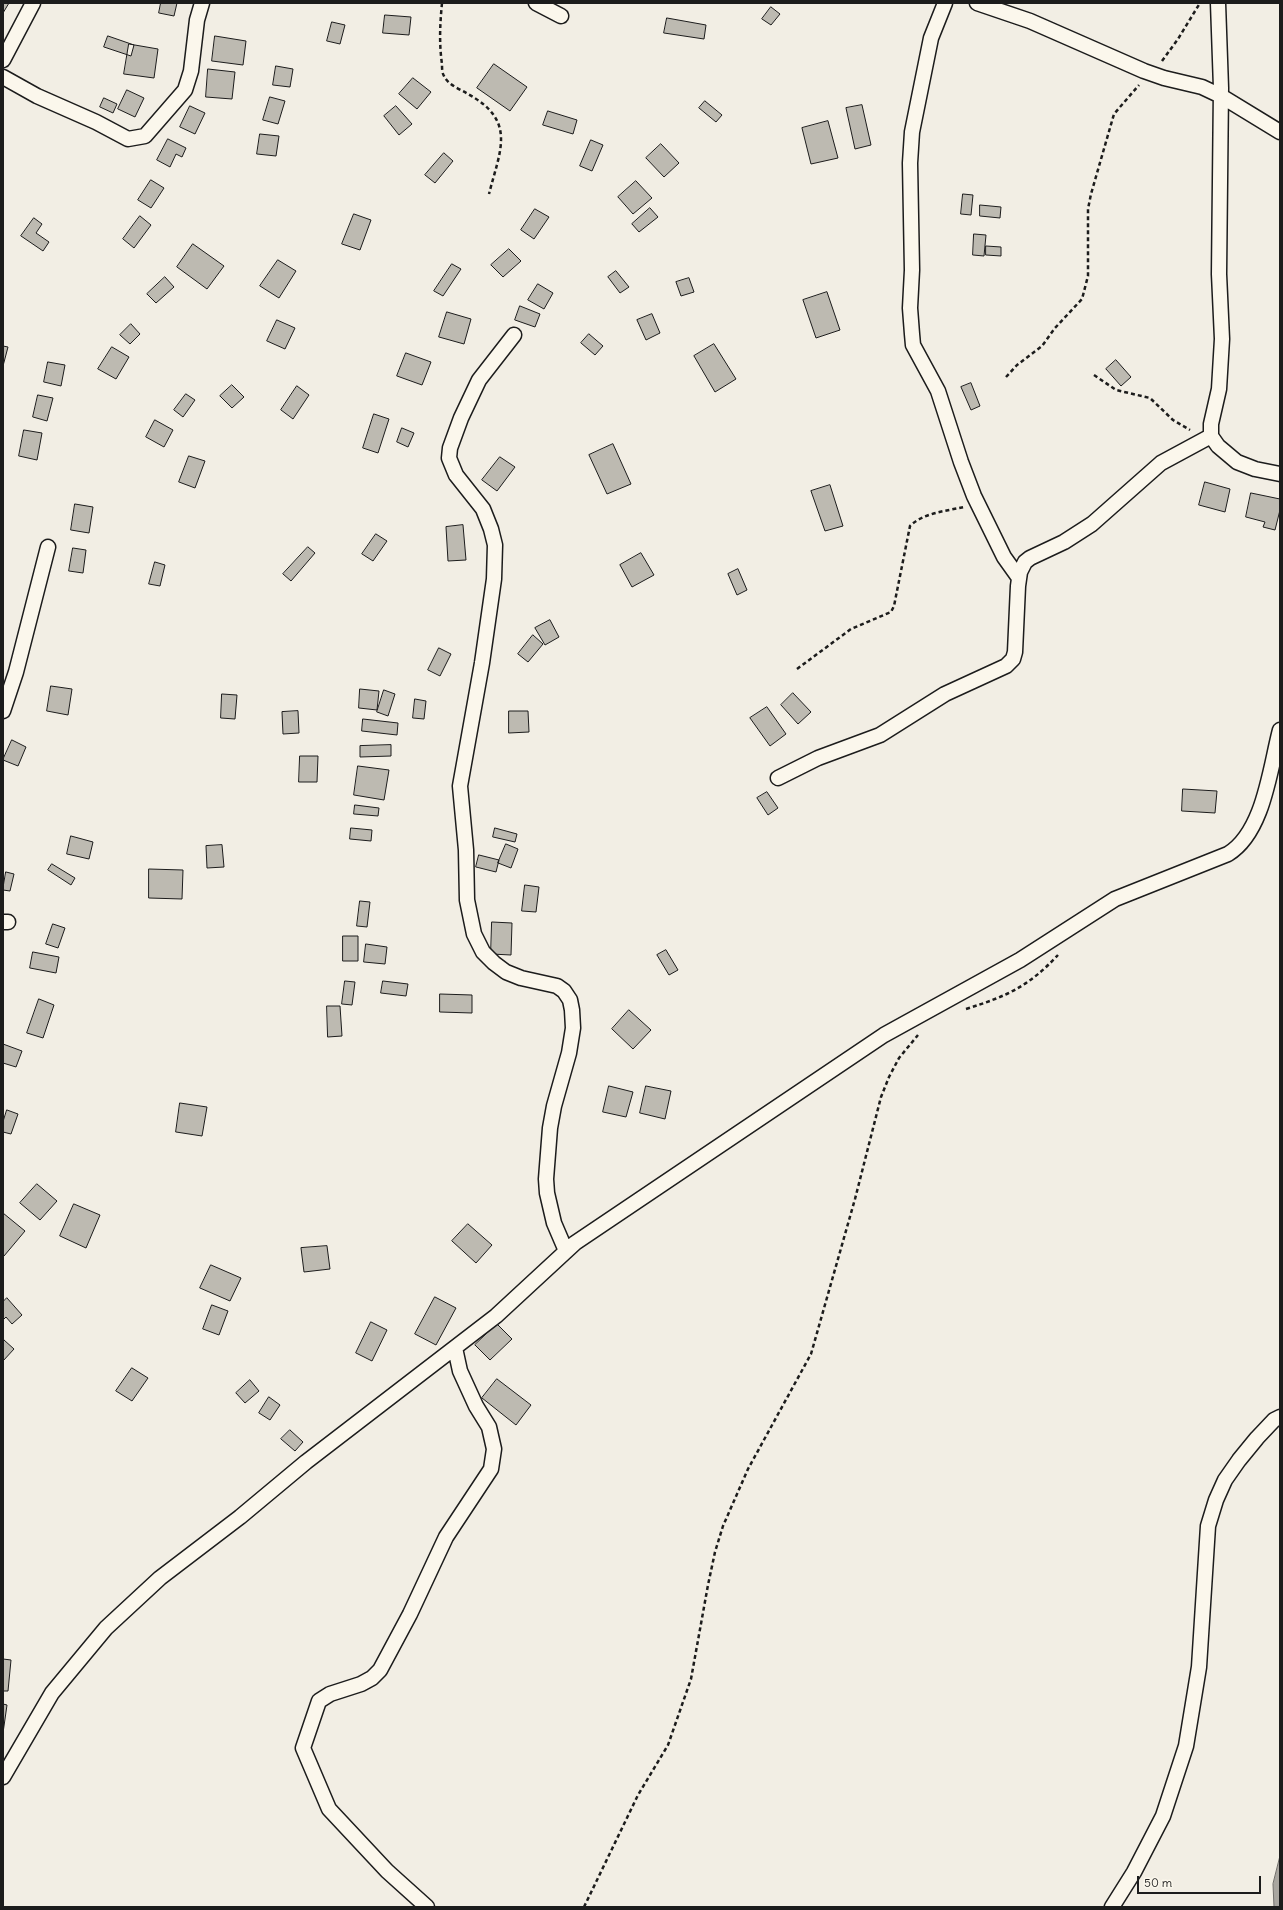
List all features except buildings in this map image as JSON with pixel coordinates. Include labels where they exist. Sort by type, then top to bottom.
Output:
[{"type":"street","points":[[3,60],[33,3]]},
{"type":"street","points":[[3,77],[37,96],[96,122],[128,140],[145,136],[185,90],[191,71],[197,20],[202,3]]},
{"type":"street","points":[[536,3],[562,16]]},
{"type":"street","points":[[945,3],[931,38],[912,132],[910,163],[912,270],[910,308],[913,345],[938,391],[961,462],[978,505],[1004,557],[1019,578]]},
{"type":"street","points":[[977,3],[1030,21],[1152,73],[1202,87],[1221,96],[1280,132]]},
{"type":"street","points":[[1218,3],[1221,96],[1218,274],[1222,339],[1219,389],[1211,424],[1210,436],[1218,446],[1237,462],[1255,469],[1280,474]]},
{"type":"street","points":[[514,335],[479,380],[461,418],[450,448],[449,458],[456,475],[483,509],[491,529],[495,545],[494,579],[482,663],[460,786],[466,844],[467,900],[474,934],[483,952],[506,972],[521,978],[557,986],[564,991],[570,1000],[573,1028],[569,1053],[554,1106],[550,1128],[546,1179],[547,1193],[554,1223],[566,1251]]},
{"type":"street","points":[[778,778],[818,758],[880,735],[945,694],[1006,666],[1013,659],[1015,652],[1019,578],[1022,567],[1030,558],[1064,542],[1092,524],[1161,463],[1210,436]]},
{"type":"street","points":[[3,711],[16,672],[48,547]]},
{"type":"street","points":[[3,1777],[52,1693],[106,1628],[160,1578],[240,1516],[306,1462],[496,1316],[575,1243],[884,1035],[1015,964],[1120,896],[1235,849],[1245,839],[1260,810],[1280,730]]},
{"type":"street","points":[[427,1907],[387,1871],[329,1809],[303,1748],[320,1701],[330,1694],[361,1684],[372,1678],[380,1670],[410,1614],[446,1538],[491,1469],[494,1449],[489,1426],[476,1406],[460,1371],[455,1348]]},
{"type":"street","points":[[1112,1907],[1134,1872],[1163,1816],[1186,1746],[1198,1667],[1208,1526],[1216,1500],[1225,1480],[1239,1460],[1261,1434],[1280,1417]]},
{"type":"path","points":[[442,3],[438,42],[443,76],[449,82],[489,107],[499,122],[502,137],[500,154],[489,194]]},
{"type":"path","points":[[1006,377],[1017,365],[1042,346],[1055,328],[1082,299],[1088,276],[1088,208],[1114,114],[1152,73],[1178,39],[1200,3]]},
{"type":"path","points":[[1094,375],[1116,390],[1150,398],[1182,426],[1210,436]]},
{"type":"path","points":[[796,669],[851,629],[886,615],[893,610],[910,526],[916,520],[978,505]]},
{"type":"path","points":[[960,1010],[990,1001],[1029,982],[1044,970],[1063,950]]},
{"type":"path","points":[[584,1907],[638,1795],[668,1745],[691,1679],[708,1585],[715,1552],[723,1526],[748,1469],[811,1354],[855,1200],[881,1097],[899,1058],[906,1048],[921,1033]]},
{"type":"shaded area","points":[[1280,1856],[1280,1907],[1274,1907],[1273,1884]]}]
